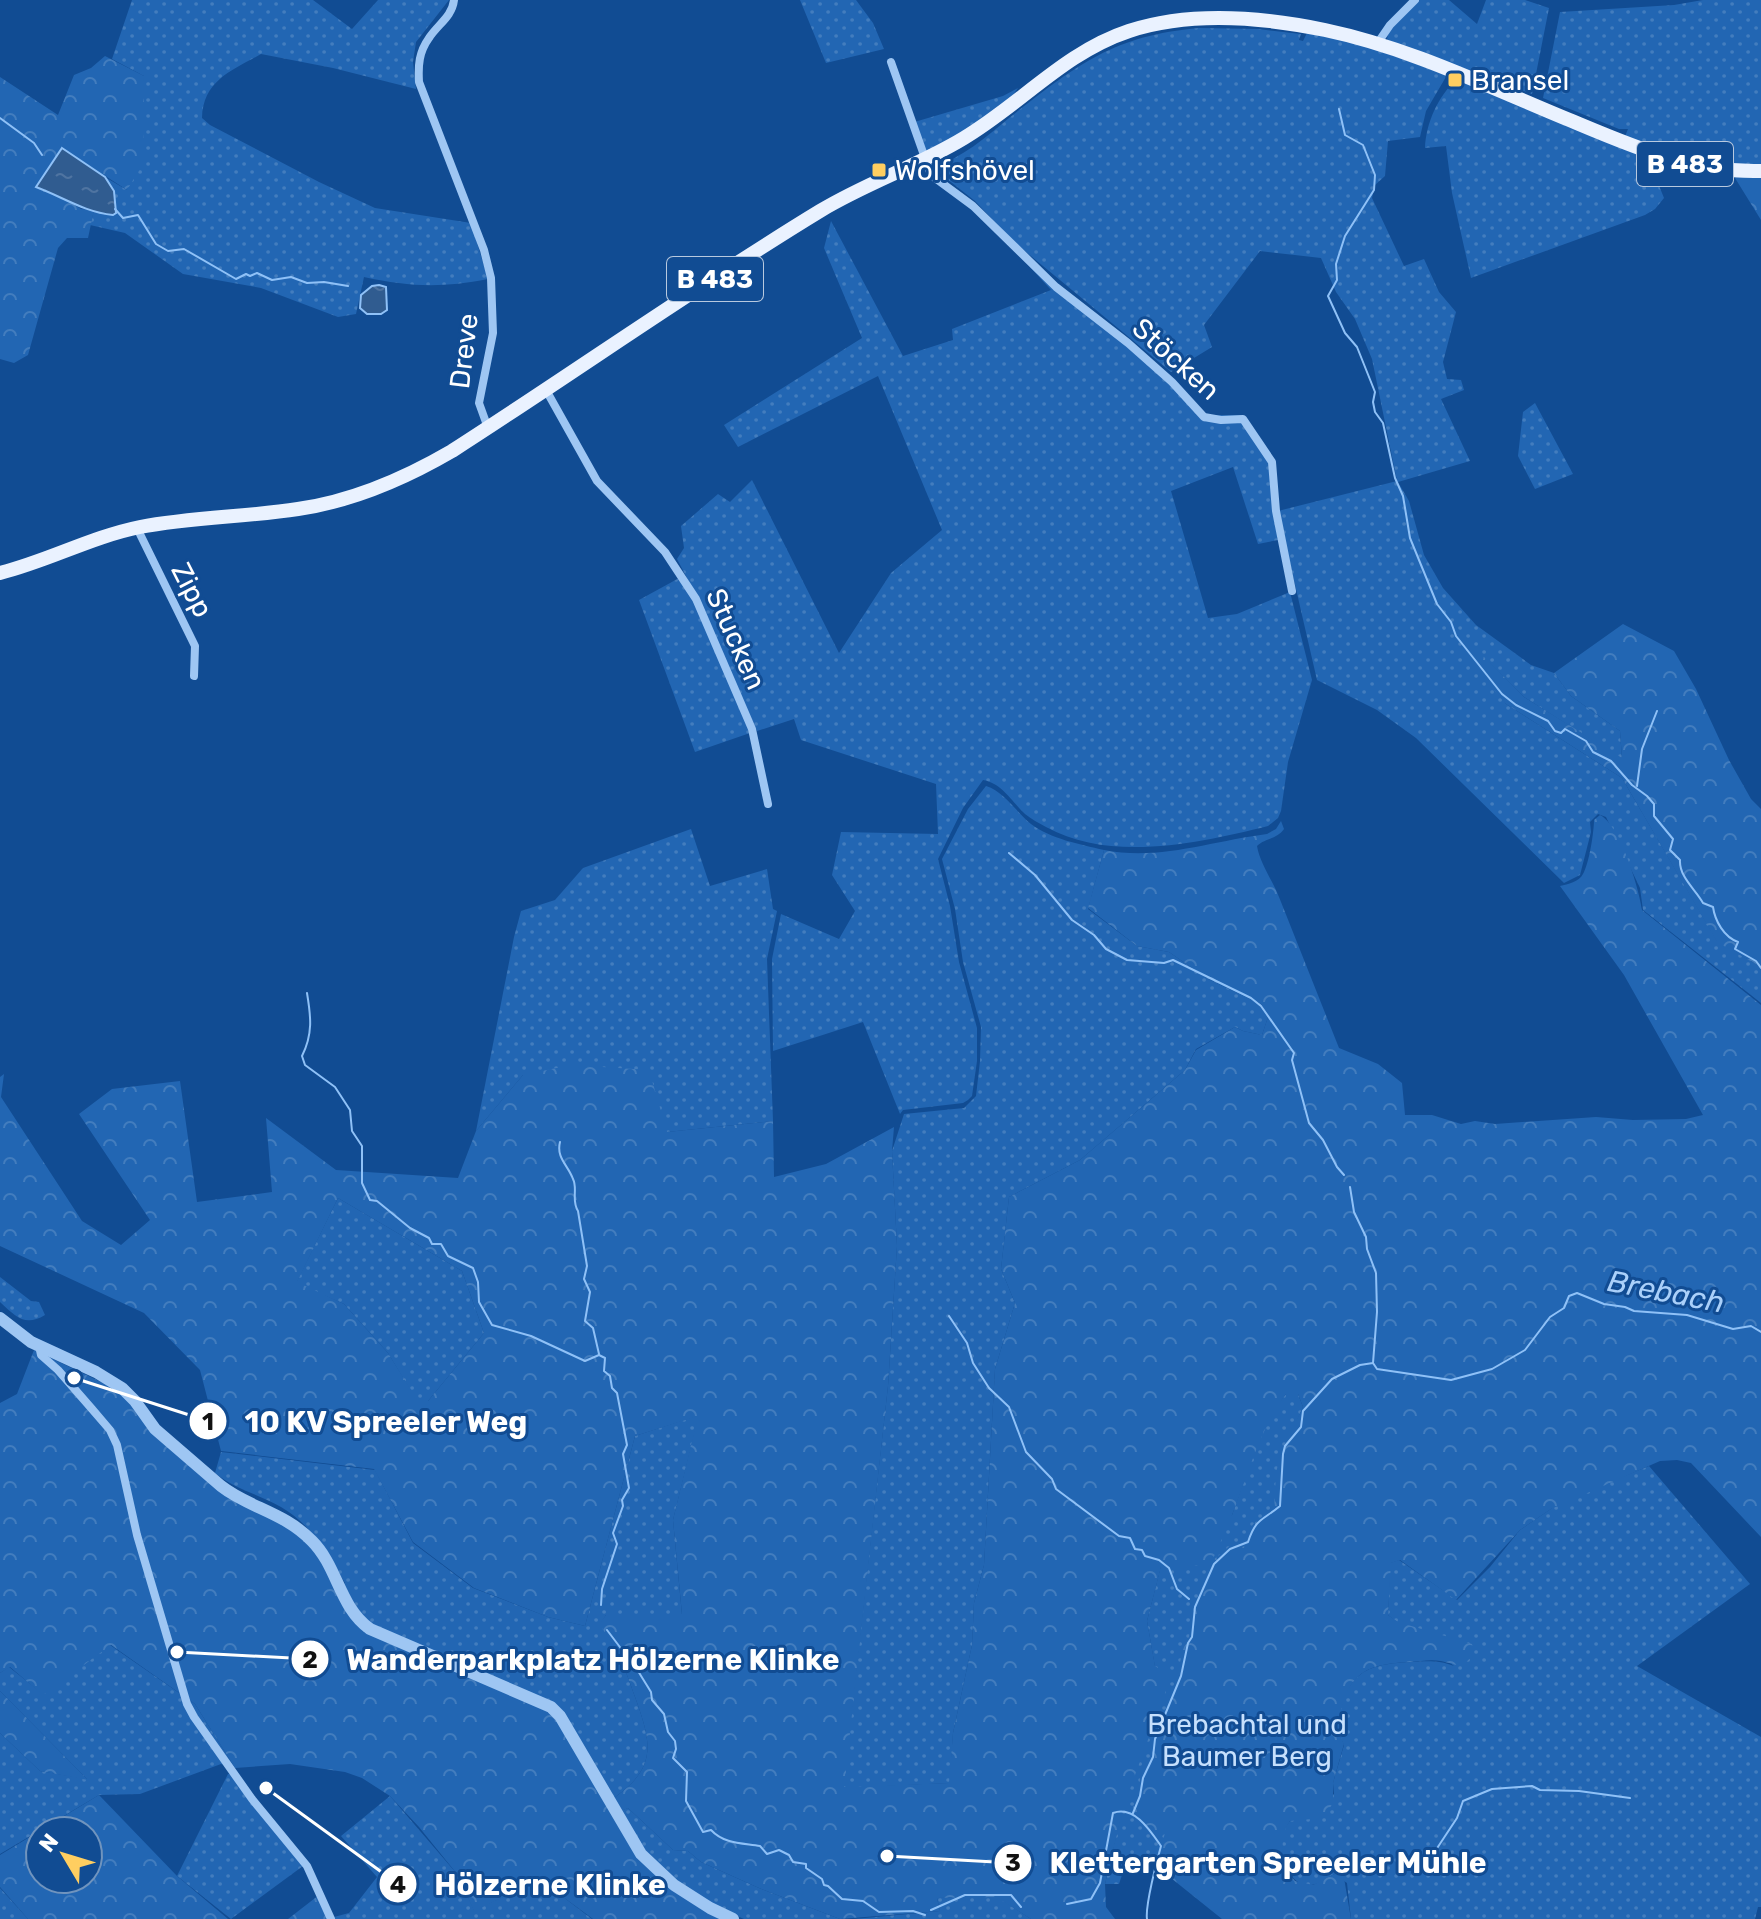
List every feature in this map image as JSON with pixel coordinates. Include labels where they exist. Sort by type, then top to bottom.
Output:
[{"type":"main road","name":"B 483","points":[[5,572],[95,539],[137,528],[302,509],[354,496],[422,469],[821,210],[924,160],[995,118],[1081,53],[1111,37],[1152,24],[1207,19],[1306,26],[1377,44],[1455,72],[1636,148],[1685,164],[1761,171]]},
{"type":"street","name":"Dreve","points":[[454,0],[452,11],[428,38],[418,60],[419,82],[484,250],[491,278],[493,333],[479,403],[488,428]]},
{"type":"street","points":[[1377,44],[1390,25],[1415,0]]},
{"type":"street","points":[[891,62],[924,160]]},
{"type":"street","name":"Stöcken","points":[[924,160],[931,175],[973,206],[1056,287],[1139,352],[1204,417],[1243,419],[1272,462],[1276,511],[1292,591]]},
{"type":"street","name":"Stucken","points":[[546,390],[597,481],[665,552],[696,599],[752,729],[768,804]]},
{"type":"street","name":"Zipp","points":[[137,528],[195,646],[194,676]]},
{"type":"street","points":[[0,1318],[39,1346],[96,1372],[122,1388],[155,1429],[212,1479],[232,1494],[276,1514],[305,1535],[326,1559],[349,1609],[365,1625],[387,1638],[551,1707],[560,1716],[641,1854],[674,1885],[733,1919]]},
{"type":"street","points":[[39,1346],[41,1355],[58,1370],[113,1435],[137,1535],[190,1711],[252,1799],[307,1866],[331,1919]]},
{"type":"green space","points":[[132,0],[313,0],[352,29],[378,0],[449,0],[416,42],[413,62],[416,89],[261,54],[230,71],[214,85],[204,105],[202,118],[319,182],[375,208],[471,223],[488,279],[426,285],[364,277],[356,314],[338,317],[261,288],[183,274],[125,233],[90,225],[94,210],[108,215],[113,203],[113,192],[105,177],[127,190],[144,76],[112,59]]},
{"type":"green space","points":[[800,0],[856,0],[873,23],[884,49],[826,63]]},
{"type":"green space","points":[[1420,0],[1449,0],[1477,24],[1486,0],[1525,0],[1549,8],[1532,94],[1387,42],[1388,30]]},
{"type":"green space","points":[[1703,0],[1761,0],[1761,168],[1723,167],[1624,139],[1628,129],[1619,129],[1543,98],[1560,12],[1674,5]]},
{"type":"green space","points":[[1199,28],[1258,29],[1301,34],[1299,40],[1303,41],[1307,33],[1338,36],[1447,75],[1426,111],[1420,137],[1388,141],[1385,176],[1375,185],[1372,198],[1404,266],[1424,259],[1439,292],[1456,312],[1443,362],[1447,379],[1461,380],[1464,390],[1441,399],[1470,461],[1398,482],[1409,501],[1424,555],[1443,588],[1476,625],[1531,665],[1554,673],[1571,696],[1620,731],[1622,759],[1524,697],[1467,641],[1506,704],[1622,778],[1717,941],[1761,967],[1761,1003],[1643,910],[1640,888],[1606,817],[1598,814],[1590,822],[1591,832],[1580,875],[1564,883],[1416,738],[1377,710],[1317,680],[1278,511],[1397,481],[1372,359],[1355,319],[1336,292],[1321,258],[1260,251],[1204,325],[1212,347],[1171,372],[1014,242],[975,201],[933,168],[973,146],[1055,83],[1096,56],[1142,38]]},
{"type":"green space","points":[[105,56],[144,76],[143,164],[127,190],[62,148],[36,186],[61,196],[81,209],[94,210],[88,238],[67,238],[58,248],[28,355],[14,363],[0,359],[0,77],[58,115],[74,75],[91,68]]},
{"type":"green space","points":[[1457,79],[1647,156],[1664,198],[1645,215],[1471,278],[1452,193],[1446,146],[1425,148],[1434,110]]},
{"type":"green space","points":[[1018,88],[1005,106],[929,152],[923,148],[911,123],[1003,96]]},
{"type":"green space","points":[[1761,175],[1761,220],[1735,178]]},
{"type":"green space","points":[[831,221],[903,356],[953,340],[952,329],[1051,290],[999,233],[1206,415],[1241,415],[1269,454],[1278,540],[1258,544],[1233,467],[1171,491],[1208,618],[1237,614],[1290,592],[1312,680],[1288,762],[1281,811],[1268,826],[1185,843],[1127,847],[1099,844],[1071,838],[1046,827],[1025,814],[1001,789],[983,780],[963,808],[938,859],[959,962],[977,1028],[977,1061],[972,1096],[963,1103],[903,1110],[900,1114],[863,1022],[773,1051],[772,959],[781,914],[839,939],[855,911],[832,875],[841,832],[938,834],[936,784],[801,740],[794,719],[757,731],[677,559],[684,548],[681,526],[718,494],[730,502],[752,480],[839,653],[891,573],[942,530],[878,376],[738,447],[724,425],[862,338],[824,248]]},
{"type":"green space","points":[[1535,403],[1573,474],[1535,489],[1518,456],[1523,412]]},
{"type":"green space","points":[[681,577],[694,599],[750,733],[695,752],[639,600]]},
{"type":"green space","points":[[1623,624],[1674,651],[1696,689],[1729,760],[1751,799],[1761,809],[1761,967],[1717,942],[1622,778],[1506,704],[1460,650],[1467,640],[1524,697],[1622,758],[1620,731],[1571,696],[1554,673]]},
{"type":"green space","points":[[986,786],[999,793],[1047,834],[1104,850],[1088,909],[1137,946],[1169,952],[1208,979],[1261,1004],[1268,1017],[1262,1035],[1235,1027],[1196,1049],[1185,1070],[1080,1160],[1009,1197],[1001,1269],[1015,1303],[995,1369],[984,1565],[974,1603],[972,1645],[953,1733],[950,1783],[843,1788],[888,1386],[897,1246],[892,1151],[904,1114],[964,1108],[976,1096],[981,1027],[963,962],[955,909],[942,859],[968,809]]},
{"type":"green space","name":"Brebachtal und Baumer Berg","points":[[1600,815],[1615,831],[1633,873],[1642,910],[1761,1005],[1761,1537],[1691,1463],[1660,1461],[1551,1509],[1520,1530],[1456,1600],[1400,1560],[1391,1563],[1388,1615],[1398,1622],[1472,1644],[1474,1654],[1459,1665],[1430,1660],[1377,1666],[1357,1678],[1350,1687],[1337,1730],[1344,1744],[1333,1783],[1333,1803],[1323,1818],[1290,1821],[1284,1835],[1283,1852],[1287,1868],[1295,1881],[1313,1885],[1334,1874],[1344,1878],[1351,1919],[1222,1919],[1156,1866],[1165,1833],[1160,1838],[1131,1813],[1140,1788],[1140,1778],[1152,1754],[1154,1733],[1176,1688],[1182,1651],[1189,1637],[1194,1605],[1204,1585],[1207,1565],[1161,1567],[1147,1621],[1155,1666],[1171,1677],[1124,1805],[1105,1884],[1106,1907],[1115,1919],[1031,1919],[996,1897],[937,1898],[940,1911],[840,1919],[759,1888],[701,1862],[688,1851],[673,1850],[628,1808],[617,1813],[649,1863],[733,1919],[593,1919],[540,1880],[474,1911],[457,1874],[390,1796],[362,1778],[345,1772],[290,1764],[235,1768],[195,1704],[111,1645],[43,1695],[10,1667],[0,1673],[0,1403],[17,1394],[34,1350],[120,1391],[152,1431],[293,1529],[319,1554],[353,1620],[554,1713],[611,1800],[626,1788],[644,1766],[647,1754],[645,1728],[624,1668],[599,1624],[606,1615],[682,1614],[673,1520],[698,1416],[635,1436],[585,1626],[548,1617],[474,1588],[413,1542],[374,1469],[221,1451],[200,1370],[144,1313],[0,1246],[0,1077],[4,1074],[1,1097],[82,1221],[121,1245],[150,1220],[79,1114],[112,1089],[180,1081],[197,1202],[272,1192],[266,1118],[336,1170],[458,1178],[476,1131],[523,1075],[571,1065],[649,1070],[667,1132],[773,1121],[774,1177],[826,1164],[894,1127],[892,1151],[897,1246],[888,1386],[844,1787],[949,1783],[953,1733],[972,1645],[974,1603],[984,1565],[995,1369],[1015,1303],[1001,1269],[1009,1197],[1080,1160],[1185,1070],[1196,1050],[1235,1027],[1262,1035],[1268,1017],[1261,1004],[1208,979],[1169,952],[1137,946],[1088,908],[1104,850],[1145,853],[1186,849],[1267,834],[1276,829],[1281,821],[1284,829],[1257,846],[1339,1048],[1378,1064],[1402,1083],[1405,1115],[1432,1115],[1461,1124],[1475,1121],[1495,1124],[1596,1117],[1686,1119],[1703,1115],[1624,975],[1560,886],[1576,881],[1583,874],[1591,848],[1594,820]],"holes":[[[338,1198],[462,1271],[484,1333],[428,1401],[418,1401],[388,1353],[344,1304],[297,1282]],[[1286,1394],[1298,1394],[1303,1407],[1281,1452],[1276,1473],[1274,1511],[1253,1525],[1244,1548],[1232,1544],[1212,1561],[1262,1437]]]},
{"type":"green space","points":[[691,829],[710,886],[767,869],[773,909],[777,911],[767,959],[773,1121],[667,1132],[523,1075],[476,1131],[521,911],[555,900],[583,868]]},
{"type":"green space","points":[[338,1198],[462,1271],[484,1333],[428,1401],[417,1401],[388,1353],[344,1304],[296,1283]]},
{"type":"green space","points":[[0,1277],[31,1301],[39,1302],[45,1315],[26,1320],[11,1312],[0,1302]]},
{"type":"green space","points":[[1286,1394],[1298,1394],[1303,1407],[1295,1425],[1273,1522],[1157,1861],[1129,1854],[1119,1884],[1105,1884],[1155,1667],[1147,1621],[1161,1566],[1232,1515],[1256,1447],[1274,1409]]},
{"type":"green space","points":[[699,1415],[673,1520],[682,1615],[606,1615],[600,1624],[624,1668],[641,1714],[647,1742],[644,1766],[637,1777],[611,1800],[386,1640],[337,1591],[345,1583],[325,1551],[301,1522],[281,1507],[215,1473],[221,1452],[375,1470],[413,1543],[473,1588],[548,1617],[585,1626],[635,1436]]},
{"type":"green space","points":[[1649,1466],[1750,1584],[1637,1666],[1761,1737],[1761,1907],[1758,1907],[1755,1919],[1351,1919],[1347,1883],[1334,1874],[1311,1885],[1294,1879],[1284,1862],[1283,1833],[1296,1815],[1334,1794],[1333,1783],[1344,1745],[1337,1730],[1350,1686],[1366,1671],[1393,1663],[1428,1661],[1454,1666],[1388,1615],[1390,1563],[1399,1560],[1457,1600],[1490,1567],[1520,1530],[1561,1502]]},
{"type":"green space","points":[[110,1645],[195,1704],[235,1768],[221,1764],[140,1794],[99,1795],[65,1815],[24,1815],[24,1840],[0,1854],[0,1733],[40,1771],[87,1779],[0,1691],[0,1673],[9,1667],[43,1694]]},
{"type":"green space","points":[[0,1691],[88,1780],[40,1771],[0,1733]]},
{"type":"green space","points":[[228,1774],[303,1866],[231,1919],[177,1876]]},
{"type":"green space","points":[[99,1795],[177,1876],[228,1919],[28,1919],[0,1887],[0,1855],[24,1840],[24,1895],[104,1895],[104,1815],[66,1815]]},
{"type":"green space","points":[[390,1796],[457,1874],[474,1910],[541,1880],[592,1919],[334,1919],[349,1913],[377,1877],[341,1836]]},
{"type":"green space","points":[[628,1808],[673,1850],[688,1851],[701,1862],[759,1888],[840,1919],[744,1919],[712,1905],[660,1871],[617,1812]]},
{"type":"green space","points":[[0,1888],[28,1919],[0,1919]]},
{"type":"green space","points":[[319,1895],[328,1919],[288,1919]]},
{"type":"green space","points":[[996,1896],[1031,1919],[854,1919],[940,1911],[937,1898]]},
{"type":"water","points":[[62,148],[105,177],[114,191],[116,213],[93,211],[36,187]]},
{"type":"water","points":[[372,286],[386,287],[387,310],[381,314],[367,314],[360,308],[361,295]]},
{"type":"waterway","points":[[1339,109],[1345,135],[1363,145],[1375,175],[1374,190],[1345,236],[1336,264],[1337,280],[1328,296],[1345,333],[1357,347],[1375,392],[1375,412],[1383,423],[1395,478],[1403,496],[1410,538],[1437,604],[1451,622],[1456,636],[1502,694],[1548,721],[1555,731],[1561,733],[1565,729],[1586,741],[1593,752],[1611,761],[1632,785],[1647,796],[1654,804],[1654,816],[1673,839],[1670,850],[1680,860],[1688,883],[1703,903],[1713,907],[1724,932],[1738,942],[1735,949],[1756,961],[1761,968]]},
{"type":"waterway","points":[[0,118],[34,143],[42,155]]},
{"type":"waterway","points":[[115,209],[123,218],[138,215],[156,244],[168,251],[184,249],[236,279],[257,273],[272,280],[291,277],[307,283],[348,286]]},
{"type":"waterway","points":[[1637,786],[1642,749],[1657,711]]},
{"type":"waterway","points":[[1009,853],[1035,875],[1072,920],[1094,935],[1106,949],[1127,960],[1164,963],[1173,960],[1251,998],[1261,1006],[1294,1053],[1292,1060],[1309,1123],[1344,1175]]},
{"type":"waterway","points":[[307,993],[310,1025],[302,1056],[305,1065],[335,1087],[350,1110],[352,1131],[362,1146],[362,1183],[370,1200],[377,1201],[410,1228],[429,1238],[432,1244],[441,1244],[448,1256],[473,1268],[478,1282],[479,1302],[492,1325],[531,1336],[585,1361],[599,1355],[605,1358],[604,1371],[610,1376],[612,1388],[617,1393],[627,1445],[623,1454],[629,1488],[622,1500],[623,1506],[613,1533],[617,1544],[602,1589],[601,1605]]},
{"type":"waterway","points":[[560,1142],[561,1157],[574,1183],[587,1266],[584,1279],[590,1292],[585,1321],[593,1328],[599,1354]]},
{"type":"waterway","points":[[1350,1187],[1354,1212],[1366,1237],[1376,1273],[1373,1363]]},
{"type":"waterway","name":"Brebach","points":[[1133,1813],[1153,1757],[1155,1739],[1181,1676],[1192,1637],[1195,1607],[1214,1564],[1230,1549],[1248,1542],[1257,1524],[1280,1506],[1285,1446],[1301,1427],[1303,1411],[1332,1379],[1360,1365],[1373,1363],[1377,1369],[1451,1380],[1492,1369],[1525,1350],[1550,1317],[1564,1308],[1569,1296],[1577,1293],[1634,1311],[1687,1315],[1733,1329],[1751,1326],[1761,1332]]},
{"type":"waterway","points":[[949,1316],[967,1343],[973,1363],[989,1388],[1009,1407],[1026,1452],[1052,1479],[1056,1489],[1119,1536],[1130,1538],[1135,1549],[1142,1550],[1145,1556],[1159,1560],[1169,1568],[1177,1589],[1189,1599]]},
{"type":"waterway","points":[[607,1630],[638,1671],[651,1692],[652,1700],[664,1714],[668,1732],[675,1741],[673,1758],[687,1772],[686,1801],[703,1832],[711,1830],[727,1840],[760,1846],[767,1854],[779,1850],[789,1855],[793,1862],[806,1864],[806,1868],[842,1899],[863,1901],[879,1912],[913,1911],[925,1915]]},
{"type":"waterway","points":[[1422,1871],[1457,1818],[1463,1801],[1492,1789],[1532,1786],[1540,1790],[1579,1791],[1630,1798]]},
{"type":"waterway","points":[[1067,1904],[1091,1899],[1100,1883],[1113,1813],[1121,1811],[1141,1820],[1161,1846],[1149,1894],[1147,1919]]},
{"type":"waterway","points":[[931,1910],[965,1895],[1011,1895],[1021,1907]]},
{"type":"place","name":"Bransel","points":[[1455,80]]},
{"type":"place","name":"Wolfshövel","points":[[879,170]]},
{"type":"place","name":"10 KV Spreeler Weg","points":[[74,1378]]},
{"type":"place","name":"Wanderparkplatz Hölzerne Klinke","points":[[177,1652]]},
{"type":"place","name":"Hölzerne Klinke","points":[[266,1788]]},
{"type":"place","name":"Klettergarten Spreeler Mühle","points":[[887,1856]]}]
